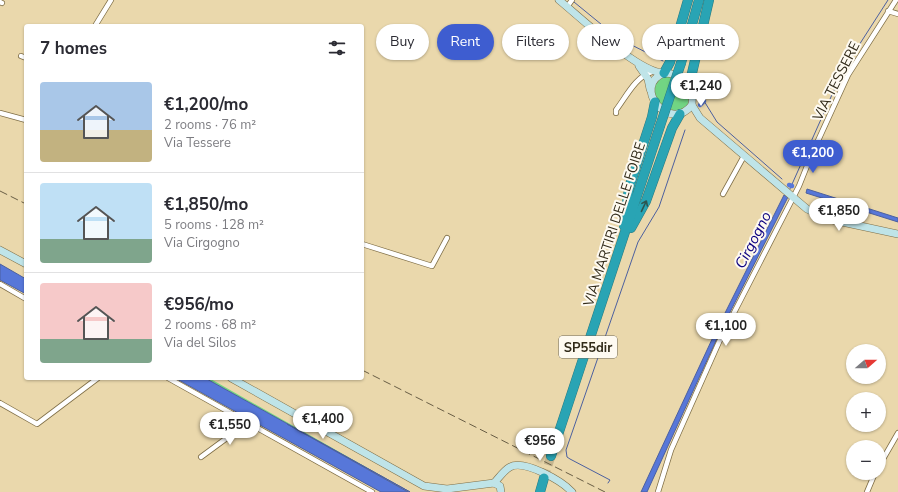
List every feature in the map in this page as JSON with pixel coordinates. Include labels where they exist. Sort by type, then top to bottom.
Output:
[{"type":"highway","points":[[664,73],[670,62],[688,0]]},
{"type":"highway","name":"VIA MARTIRI DELLE FOIBE","points":[[552,456],[660,126],[699,0]]},
{"type":"highway","points":[[689,86],[709,0]]},
{"type":"highway","points":[[623,239],[629,188],[655,102]]},
{"type":"highway","points":[[623,239],[646,201],[672,128],[682,114]]},
{"type":"highway","points":[[540,492],[544,478]]},
{"type":"street","points":[[96,24],[111,0]]},
{"type":"street","points":[[559,0],[649,73],[675,75],[689,86],[692,92],[692,105],[700,118],[793,198],[821,217],[898,234]]},
{"type":"street","points":[[567,7],[572,0]]},
{"type":"street","name":"VIA TESSERE","points":[[658,492],[671,450],[707,370],[793,198],[848,75],[896,0]]},
{"type":"street","points":[[888,11],[898,14]]},
{"type":"street","points":[[649,73],[650,89],[655,102],[667,113],[682,114],[700,118]]},
{"type":"street","points":[[616,113],[616,110],[649,73]]},
{"type":"street","points":[[650,89],[654,79],[664,73]]},
{"type":"street","points":[[682,114],[692,105]]},
{"type":"street","points":[[0,113],[24,120]]},
{"type":"street","points":[[724,194],[744,156]]},
{"type":"street","points":[[364,245],[432,266],[448,238]]},
{"type":"street","points":[[0,250],[24,263]]},
{"type":"street","points":[[0,284],[24,298]]},
{"type":"street","points":[[0,403],[37,424],[95,380]]},
{"type":"street","points":[[172,380],[372,492]]},
{"type":"street","points":[[235,380],[424,486],[446,489],[478,486],[494,489],[503,473],[515,465],[529,467],[559,482],[572,492]]},
{"type":"street","points":[[201,457],[235,432],[245,421]]},
{"type":"street","points":[[886,454],[898,433]]},
{"type":"street","points":[[867,492],[872,480]]},
{"type":"green space","points":[[667,75],[681,82],[688,90],[689,102],[687,107],[676,112],[661,104],[655,97],[653,87],[655,82]]},
{"type":"green space","points":[[209,380],[213,380],[410,492]]},
{"type":"water","points":[[807,189],[898,218],[898,222],[806,193]]},
{"type":"water","points":[[784,195],[788,197],[719,334],[647,492],[641,492],[714,335]]},
{"type":"water","points":[[0,264],[24,278],[24,293],[0,280]]},
{"type":"water","points":[[179,380],[209,380],[410,492],[287,424],[408,492],[381,492]]},
{"type":"waterway","name":"Cirgogno","points":[[789,191],[843,70],[888,0]]},
{"type":"waterway","points":[[574,2],[618,38],[663,61]]},
{"type":"waterway","points":[[696,88],[717,122],[782,179]]},
{"type":"waterway","points":[[700,105],[704,101]]},
{"type":"waterway","points":[[608,483],[610,480],[567,457],[566,450],[638,242],[659,207],[685,130]]},
{"type":"tunnel","points":[[544,478],[551,456]]},
{"type":"railway","points":[[0,191],[24,203]]},
{"type":"railway","points":[[364,371],[605,492]]}]
